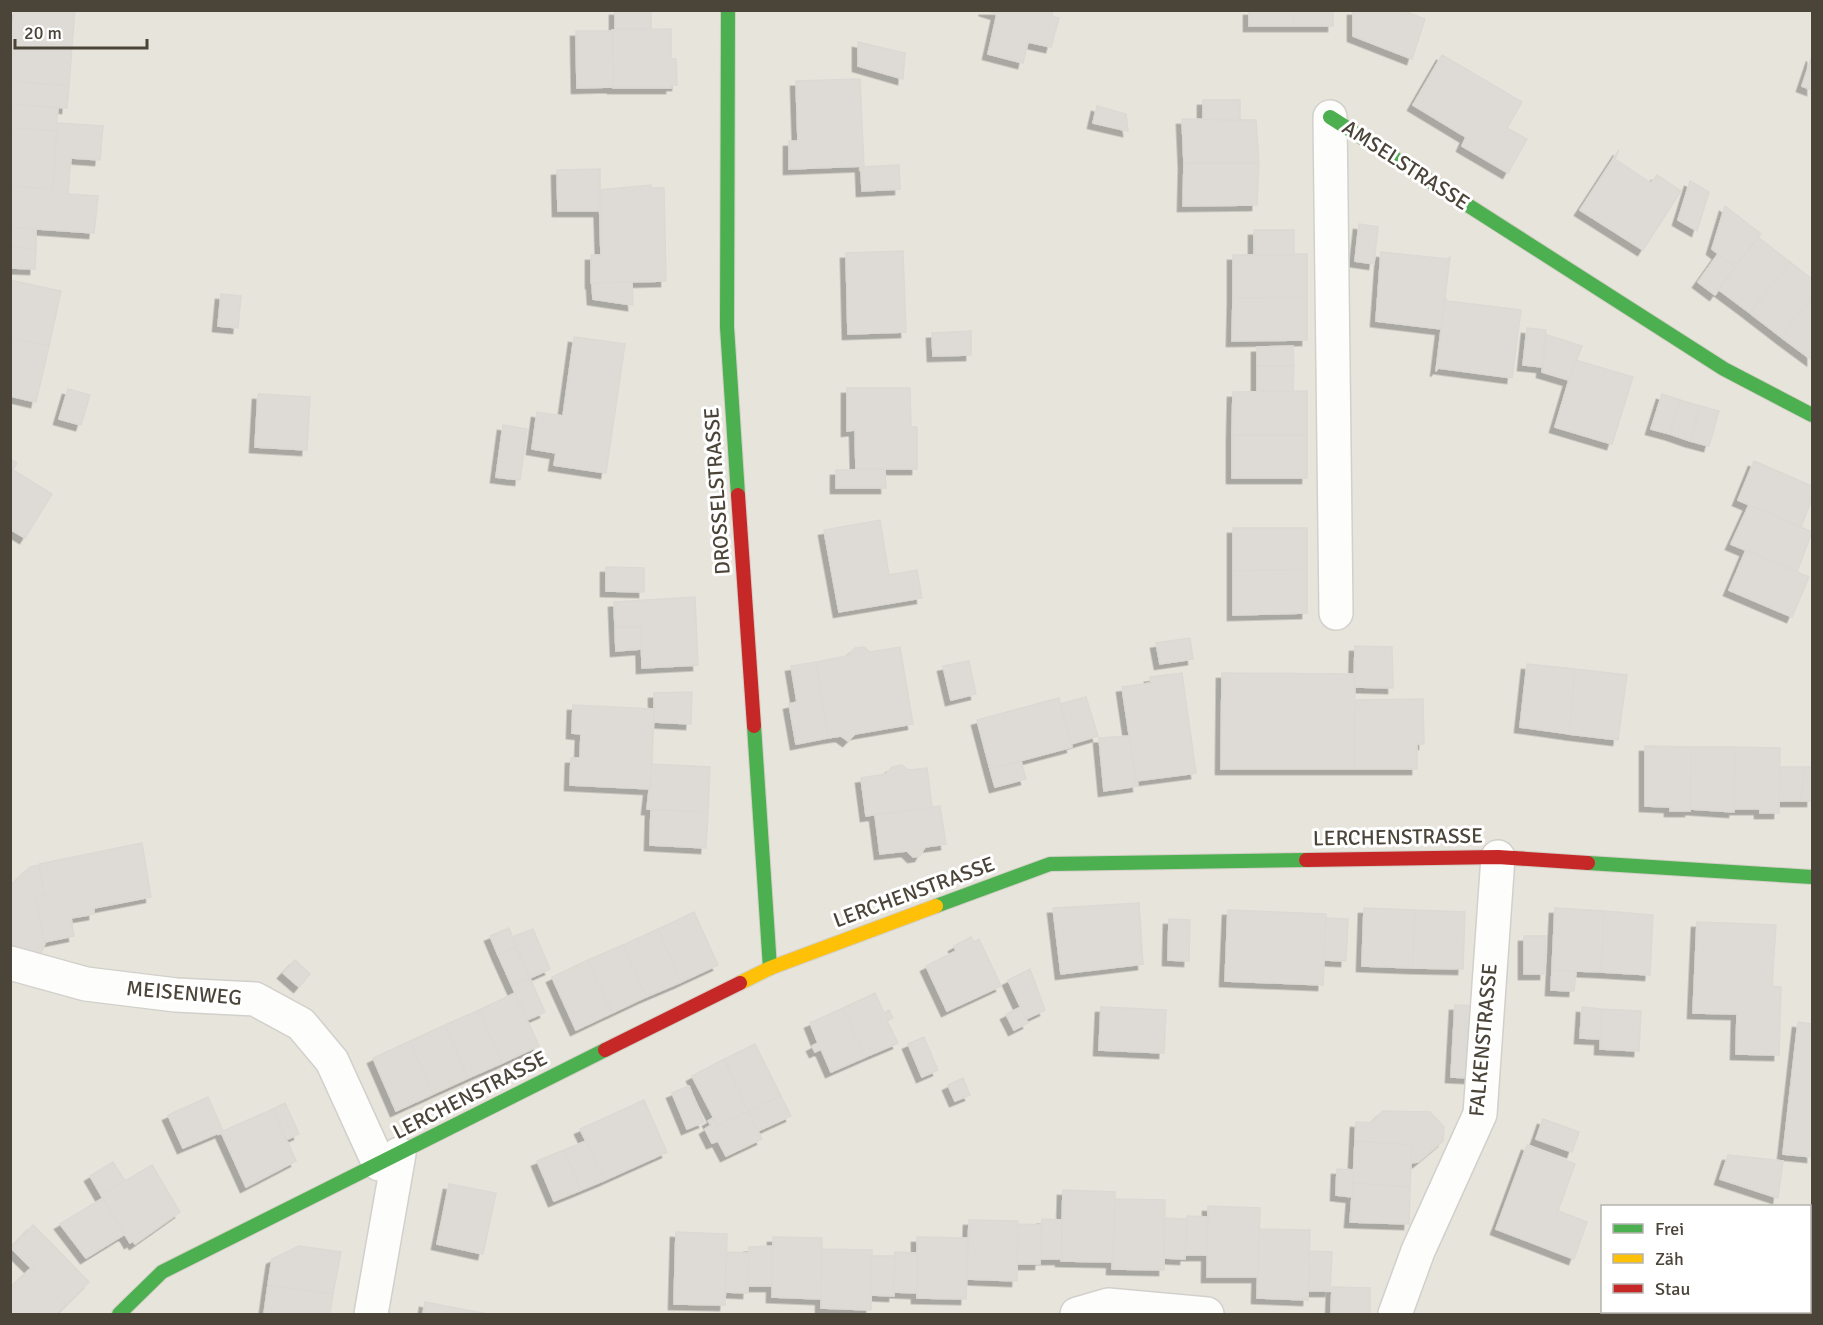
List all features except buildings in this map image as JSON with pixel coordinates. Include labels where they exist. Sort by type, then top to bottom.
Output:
[{"type":"street","name":"DROSSELSTRASSE","points":[[728,10],[727,327],[770,968]]},
{"type":"street","name":"AMSELSTRASSE","points":[[1330,117],[1724,369],[1812,415]]},
{"type":"street","name":"AMSELSTRASSE","points":[[1330,117],[1336,613]]},
{"type":"street","name":"LERCHENSTRASSE","points":[[119,1314],[162,1272],[770,968],[1050,864],[1498,857],[1812,877]]},
{"type":"street","name":"FALKENSTRASSE","points":[[1395,1314],[1418,1251],[1480,1114],[1498,857]]},
{"type":"street","name":"MEISENWEG","points":[[10,963],[86,984],[176,995],[255,999],[301,1024],[332,1061],[389,1159]]},
{"type":"street","points":[[371,1314],[389,1159]]},
{"type":"street","points":[[1077,1314],[1108,1305],[1207,1314]]},
{"type":"shaded area","points":[[10,11],[1812,11],[1812,1314],[11,1314]]},
{"type":"traffic: fast","points":[[728,10],[727,327],[738,495]]},
{"type":"traffic: fast","points":[[1330,117],[1724,369],[1812,415]]},
{"type":"traffic: fast","points":[[754,726],[770,968]]},
{"type":"traffic: fast","points":[[936,906],[1050,864],[1306,860]]},
{"type":"traffic: fast","points":[[1588,863],[1812,877]]},
{"type":"traffic: fast","points":[[119,1314],[162,1272],[605,1050]]},
{"type":"traffic: slow","points":[[740,983],[770,968],[936,906]]},
{"type":"traffic: jam","points":[[738,495],[754,726]]},
{"type":"traffic: jam","points":[[1306,860],[1498,857],[1588,863]]},
{"type":"traffic: jam","points":[[605,1050],[740,983]]}]
